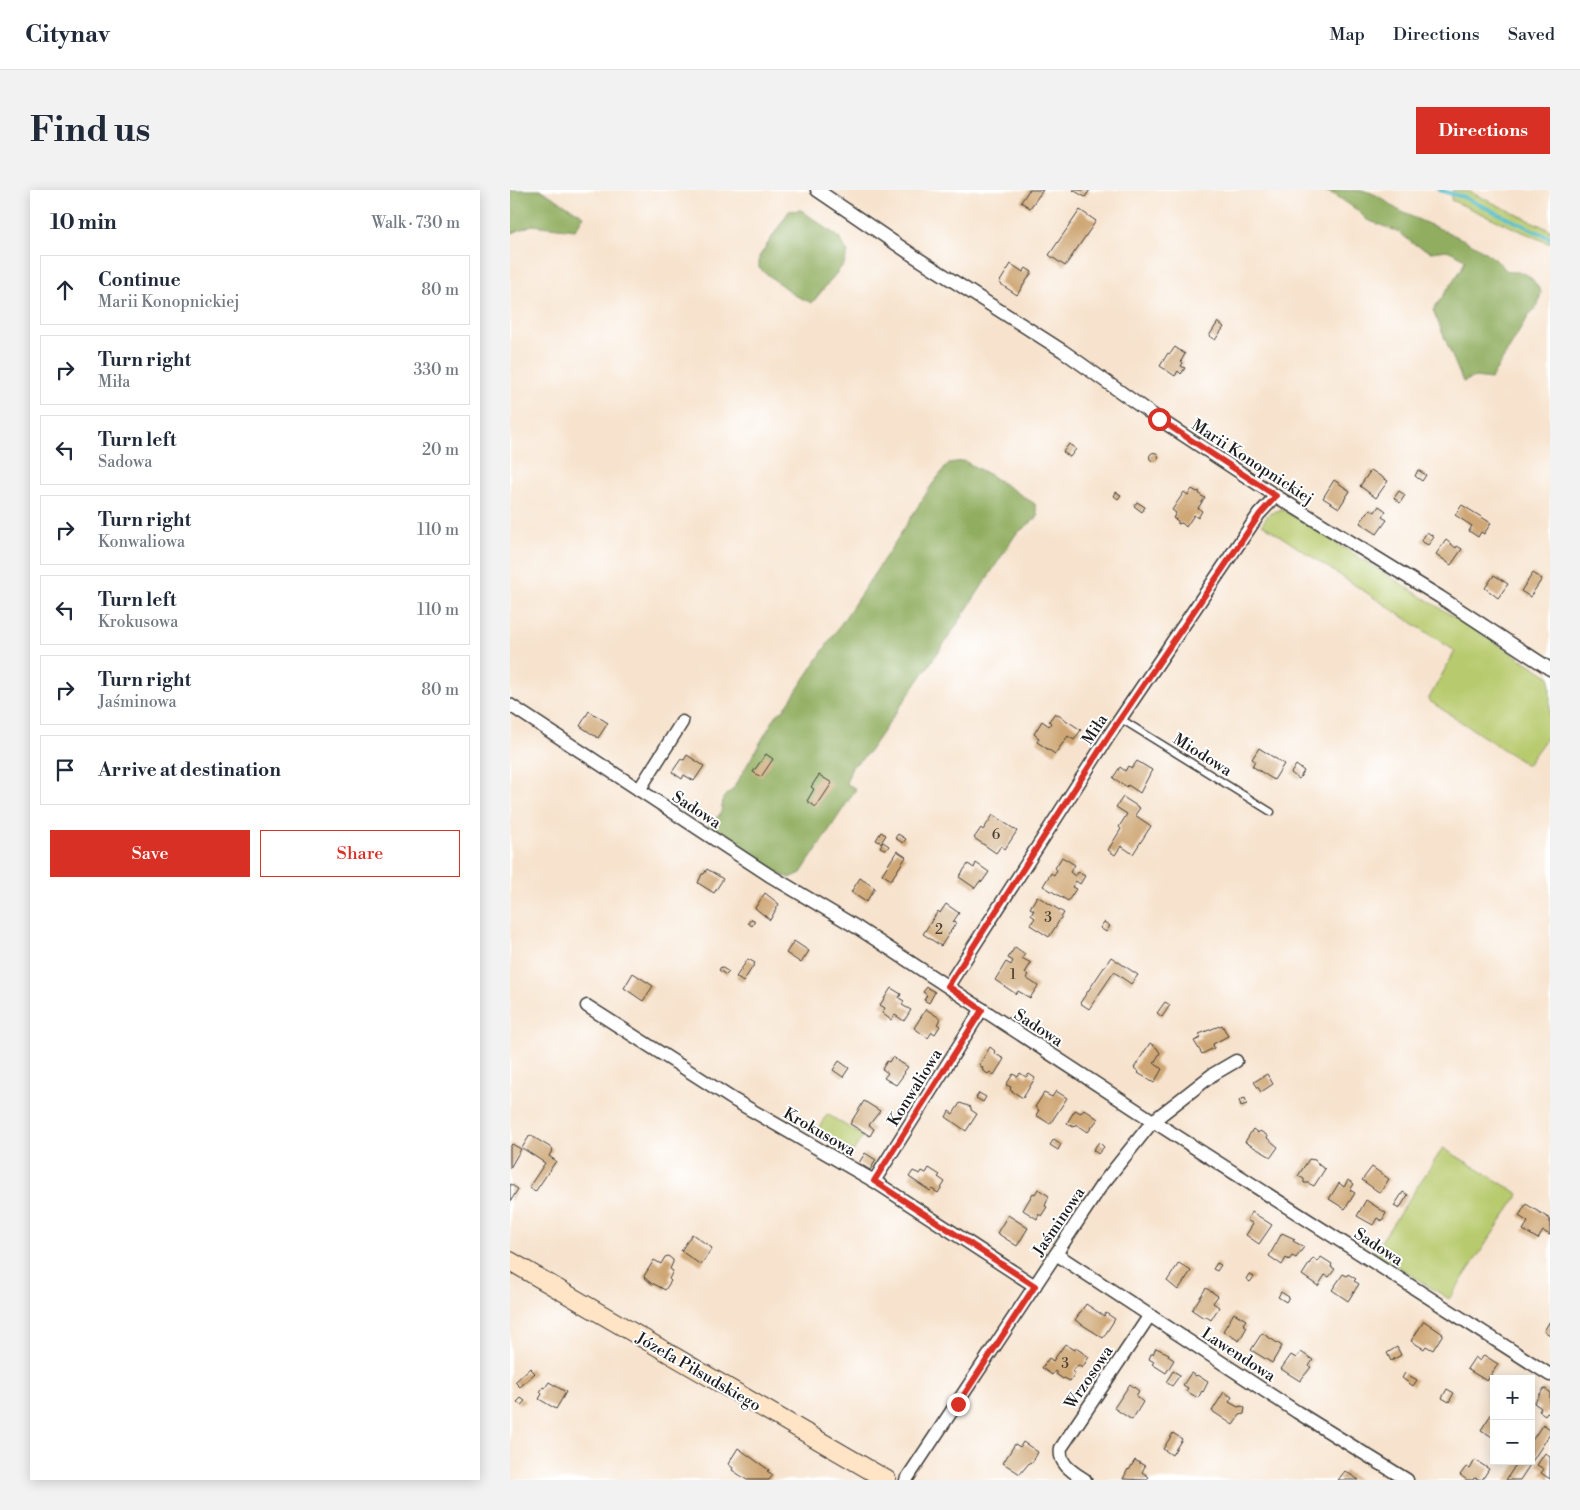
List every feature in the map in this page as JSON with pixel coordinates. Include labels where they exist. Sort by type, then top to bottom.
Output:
[{"type":"main road","name":"Józefa Piłsudskiego","points":[[510,1261],[887,1480]]},
{"type":"street","name":"Marii Konopnickiej","points":[[817,190],[929,266],[1063,351],[1153,415],[1276,496],[1440,597],[1550,669]]},
{"type":"street","name":"Miła","points":[[948,986],[1121,719],[1260,514],[1276,496]]},
{"type":"street","name":"Sadowa","points":[[510,705],[768,875],[858,928],[982,1010],[1550,1375]]},
{"type":"street","points":[[639,790],[682,722]]},
{"type":"street","name":"Krokusowa","points":[[587,1006],[734,1100],[874,1181],[1035,1286]]},
{"type":"street","name":"Konwaliowa","points":[[874,1181],[982,1010]]},
{"type":"street","name":"Jaśminowa","points":[[906,1480],[1101,1186],[1154,1121],[1212,1075],[1236,1061]]},
{"type":"street","name":"Lawendowa","points":[[1056,1254],[1297,1412],[1407,1480]]},
{"type":"street","name":"Wrzosowa","points":[[1085,1480],[1061,1460],[1059,1454],[1061,1448],[1150,1315]]},
{"type":"lane","name":"Miodowa","points":[[1121,719],[1271,812]]},
{"type":"green space","points":[[510,190],[541,190],[584,216],[575,230],[532,225],[510,234]]},
{"type":"green space","points":[[1323,190],[1365,191],[1371,193],[1402,212],[1472,244],[1497,261],[1508,272],[1520,272],[1531,278],[1541,292],[1538,306],[1529,315],[1491,379],[1475,377],[1463,382],[1433,310],[1461,270],[1465,260],[1447,250],[1431,252],[1412,243],[1399,232],[1367,220],[1357,210],[1335,195]]},
{"type":"green space","points":[[1453,190],[1470,192],[1550,230],[1550,244],[1451,200]]},
{"type":"green space","points":[[801,210],[840,238],[848,253],[844,264],[812,303],[794,295],[759,268],[759,257],[789,211]]},
{"type":"green space","points":[[964,461],[1035,504],[1038,517],[1016,534],[950,635],[868,753],[852,767],[846,783],[856,789],[801,873],[790,878],[774,872],[707,828],[720,814],[723,798],[733,789],[777,714],[783,711],[931,486],[949,463]]},
{"type":"green space","points":[[1282,509],[1550,677],[1550,733],[1527,765],[1428,700],[1455,651],[1262,524],[1269,514]]},
{"type":"green space","points":[[827,1114],[863,1136],[852,1153],[817,1131]]},
{"type":"green space","points":[[1443,1148],[1519,1194],[1449,1299],[1374,1252]]},
{"type":"building","points":[[1029,190],[1043,190],[1030,208],[1021,202]]},
{"type":"building","points":[[1073,190],[1090,190],[1085,197]]},
{"type":"building","points":[[1080,210],[1096,221],[1065,266],[1049,255]]},
{"type":"building","points":[[1011,264],[1023,272],[1026,268],[1032,272],[1017,295],[999,283]]},
{"type":"building","points":[[1218,322],[1224,327],[1215,340],[1209,336]]},
{"type":"building","points":[[1175,347],[1185,354],[1181,361],[1183,363],[1181,366],[1185,368],[1181,374],[1178,371],[1175,376],[1160,366],[1168,353],[1170,354]]},
{"type":"building","points":[[1069,444],[1076,449],[1070,457],[1063,452]]},
{"type":"building","points":[[1154,452],[1159,457],[1154,462],[1149,457]]},
{"type":"building","points":[[1371,470],[1388,481],[1376,498],[1360,486]]},
{"type":"building","points":[[1418,470],[1426,475],[1422,481],[1415,476]]},
{"type":"building","points":[[1334,480],[1350,491],[1339,508],[1323,498]]},
{"type":"building","points":[[1192,489],[1197,492],[1199,491],[1200,495],[1205,498],[1198,508],[1202,511],[1198,518],[1194,515],[1186,527],[1182,523],[1178,524],[1178,521],[1173,518],[1176,513],[1172,510],[1184,492],[1188,495]]},
{"type":"building","points":[[1399,491],[1405,495],[1400,503],[1394,498]]},
{"type":"building","points":[[1116,492],[1121,495],[1118,499],[1114,496]]},
{"type":"building","points":[[1137,502],[1145,507],[1142,512],[1134,506]]},
{"type":"building","points":[[1462,505],[1491,523],[1484,534],[1481,532],[1478,537],[1469,531],[1472,526],[1455,515]]},
{"type":"building","points":[[1379,506],[1386,511],[1382,517],[1387,520],[1377,534],[1360,523],[1370,509],[1375,512]]},
{"type":"building","points":[[1427,532],[1434,537],[1428,545],[1421,541]]},
{"type":"building","points":[[1446,540],[1456,548],[1457,546],[1462,549],[1451,565],[1436,554]]},
{"type":"building","points":[[1533,573],[1542,579],[1530,597],[1521,591]]},
{"type":"building","points":[[1494,575],[1508,584],[1498,598],[1485,588]]},
{"type":"building","points":[[589,711],[608,723],[598,738],[580,726]]},
{"type":"building","points":[[1055,713],[1081,730],[1074,740],[1068,736],[1055,754],[1037,742],[1039,738],[1034,734],[1042,721],[1049,726],[1051,723],[1049,721]]},
{"type":"building","points":[[1259,748],[1284,764],[1274,780],[1252,766],[1255,761],[1252,759]]},
{"type":"building","points":[[766,754],[773,759],[761,777],[753,772]]},
{"type":"building","points":[[687,755],[704,766],[694,781],[684,775],[682,779],[672,772],[681,759],[684,760]]},
{"type":"building","points":[[1137,761],[1152,770],[1140,793],[1113,778],[1120,767],[1125,771],[1128,766],[1132,768]]},
{"type":"building","points":[[1296,765],[1304,771],[1299,779],[1291,773]]},
{"type":"building","points":[[819,775],[832,783],[816,807],[807,801],[814,789],[811,787]]},
{"type":"building","points":[[1123,797],[1140,808],[1135,815],[1151,826],[1133,854],[1121,846],[1115,855],[1108,850],[1121,829],[1119,827],[1127,814],[1116,807]]},
{"type":"building","points":[[993,815],[1017,831],[1005,849],[1001,846],[996,853],[974,838],[981,828],[983,830]]},
{"type":"building","points":[[881,832],[886,835],[881,843],[876,840]]},
{"type":"building","points":[[898,834],[906,839],[903,843],[895,838]]},
{"type":"building","points":[[883,842],[889,846],[886,850],[880,847]]},
{"type":"building","points":[[897,851],[906,857],[891,880],[882,874]]},
{"type":"building","points":[[1062,857],[1075,865],[1070,872],[1075,876],[1078,872],[1085,876],[1080,884],[1076,881],[1072,887],[1076,889],[1068,901],[1043,886],[1051,873],[1054,875],[1057,870],[1055,868]]},
{"type":"building","points":[[976,863],[989,872],[975,888],[959,877],[968,864],[974,868]]},
{"type":"building","points":[[707,869],[723,879],[714,893],[698,883],[702,874]]},
{"type":"building","points":[[860,878],[875,888],[866,902],[851,892]]},
{"type":"building","points":[[765,893],[779,904],[770,920],[755,908]]},
{"type":"building","points":[[1037,896],[1064,913],[1049,937],[1030,925],[1035,918],[1031,915],[1034,910],[1030,908]]},
{"type":"building","points":[[946,904],[959,913],[953,922],[956,923],[941,946],[923,934],[938,911],[940,913]]},
{"type":"building","points":[[751,919],[755,921],[752,926],[748,923]]},
{"type":"building","points":[[1104,922],[1110,926],[1106,932],[1100,928]]},
{"type":"building","points":[[794,941],[809,951],[801,963],[786,953]]},
{"type":"building","points":[[1015,947],[1025,954],[1022,958],[1031,963],[1025,973],[1028,975],[1026,978],[1038,986],[1030,998],[1018,991],[1016,994],[995,980],[1006,962],[1011,965],[1013,961],[1008,958]]},
{"type":"building","points":[[1111,957],[1138,975],[1131,984],[1114,972],[1089,1009],[1080,1003]]},
{"type":"building","points":[[748,959],[755,963],[743,982],[736,977]]},
{"type":"building","points":[[721,967],[729,972],[726,975],[719,970]]},
{"type":"building","points":[[633,973],[653,986],[643,1001],[624,988]]},
{"type":"building","points":[[927,987],[935,992],[929,1003],[924,1000],[927,995],[923,992]]},
{"type":"building","points":[[891,988],[901,994],[899,998],[904,1001],[902,1005],[911,1010],[904,1021],[895,1015],[891,1020],[882,1013],[885,1008],[880,1005]]},
{"type":"building","points":[[1165,1002],[1170,1005],[1162,1017],[1157,1013]]},
{"type":"building","points":[[926,1009],[941,1019],[937,1024],[940,1026],[935,1034],[932,1032],[928,1038],[914,1028]]},
{"type":"building","points":[[1222,1025],[1228,1036],[1213,1044],[1214,1048],[1202,1054],[1194,1041],[1201,1038],[1199,1034]]},
{"type":"building","points":[[1150,1043],[1160,1053],[1154,1063],[1162,1069],[1154,1083],[1138,1073],[1134,1068]]},
{"type":"building","points":[[990,1047],[995,1051],[994,1053],[1004,1059],[994,1075],[982,1070],[983,1068],[979,1065]]},
{"type":"building","points":[[892,1057],[908,1067],[896,1085],[884,1078],[888,1073],[882,1069]]},
{"type":"building","points":[[839,1061],[849,1068],[843,1077],[833,1070]]},
{"type":"building","points":[[1020,1073],[1026,1077],[1029,1074],[1035,1078],[1023,1098],[1010,1090],[1011,1087],[1006,1085],[1013,1074],[1018,1077]]},
{"type":"building","points":[[1267,1074],[1273,1084],[1261,1092],[1254,1082]]},
{"type":"building","points":[[1056,1091],[1067,1098],[1050,1124],[1036,1115],[1039,1110],[1035,1107],[1044,1093],[1052,1097]]},
{"type":"building","points":[[979,1093],[986,1097],[983,1102],[976,1098]]},
{"type":"building","points":[[1245,1098],[1247,1104],[1241,1106],[1239,1100]]},
{"type":"building","points":[[864,1101],[880,1111],[869,1125],[874,1129],[870,1136],[850,1124]]},
{"type":"building","points":[[960,1103],[971,1107],[971,1110],[977,1114],[966,1131],[946,1117],[949,1111],[953,1114]]},
{"type":"building","points":[[1084,1109],[1098,1119],[1088,1132],[1076,1124],[1073,1127],[1067,1123],[1075,1110],[1081,1113]]},
{"type":"building","points":[[1253,1129],[1258,1133],[1260,1131],[1268,1136],[1267,1138],[1278,1147],[1271,1157],[1245,1142]]},
{"type":"building","points":[[530,1135],[553,1149],[549,1156],[556,1161],[535,1192],[529,1187],[545,1163],[522,1148]]},
{"type":"building","points":[[1054,1139],[1061,1144],[1058,1150],[1050,1145]]},
{"type":"building","points":[[1099,1142],[1104,1147],[1098,1154],[1093,1150]]},
{"type":"building","points":[[512,1144],[521,1149],[510,1168],[510,1148]]},
{"type":"building","points":[[865,1153],[876,1160],[870,1170],[859,1163]]},
{"type":"building","points":[[1309,1159],[1315,1160],[1325,1169],[1314,1186],[1304,1183],[1304,1179],[1298,1176]]},
{"type":"building","points":[[1372,1167],[1389,1179],[1380,1193],[1362,1180]]},
{"type":"building","points":[[929,1168],[940,1175],[938,1177],[945,1182],[938,1193],[932,1189],[930,1191],[909,1177],[913,1171],[920,1174],[922,1171],[926,1173]]},
{"type":"building","points":[[1348,1180],[1354,1184],[1350,1190],[1355,1193],[1345,1209],[1329,1199],[1339,1183],[1344,1187]]},
{"type":"building","points":[[510,1184],[518,1189],[510,1202]]},
{"type":"building","points":[[1038,1189],[1049,1196],[1045,1206],[1047,1207],[1041,1216],[1039,1214],[1037,1219],[1023,1210],[1033,1193],[1035,1194]]},
{"type":"building","points":[[1403,1192],[1408,1195],[1399,1209],[1394,1206]]},
{"type":"building","points":[[1366,1200],[1386,1213],[1382,1221],[1377,1218],[1373,1225],[1357,1216]]},
{"type":"building","points":[[1526,1204],[1550,1219],[1550,1235],[1543,1231],[1538,1239],[1523,1230],[1528,1222],[1519,1216]]},
{"type":"building","points":[[1252,1212],[1272,1225],[1259,1244],[1246,1235],[1253,1224],[1247,1220]]},
{"type":"building","points":[[1008,1215],[1028,1228],[1017,1246],[997,1233]]},
{"type":"building","points":[[1282,1233],[1295,1239],[1293,1241],[1304,1247],[1296,1258],[1292,1256],[1289,1260],[1286,1258],[1282,1265],[1269,1256]]},
{"type":"building","points":[[692,1234],[712,1248],[701,1265],[681,1251]]},
{"type":"building","points":[[668,1256],[673,1260],[670,1269],[673,1271],[669,1279],[671,1281],[665,1290],[652,1284],[644,1276],[654,1260],[661,1264],[665,1257]]},
{"type":"building","points":[[1321,1257],[1332,1264],[1331,1267],[1335,1269],[1329,1277],[1325,1275],[1318,1286],[1302,1275],[1313,1258],[1318,1262]]},
{"type":"building","points":[[1179,1263],[1191,1271],[1178,1290],[1167,1281]]},
{"type":"building","points":[[1217,1263],[1221,1265],[1217,1271],[1213,1269]]},
{"type":"building","points":[[1249,1274],[1254,1277],[1250,1282],[1246,1279]]},
{"type":"building","points":[[1343,1274],[1347,1276],[1348,1274],[1356,1279],[1354,1281],[1359,1284],[1348,1301],[1332,1290]]},
{"type":"building","points":[[1206,1288],[1218,1296],[1213,1303],[1219,1307],[1211,1320],[1192,1310]]},
{"type":"building","points":[[1281,1292],[1289,1297],[1286,1302],[1278,1297]]},
{"type":"building","points":[[1086,1304],[1104,1316],[1106,1313],[1115,1319],[1103,1338],[1075,1320]]},
{"type":"building","points":[[1234,1313],[1246,1320],[1243,1324],[1247,1327],[1239,1341],[1223,1331]]},
{"type":"building","points":[[1424,1321],[1443,1334],[1433,1350],[1426,1346],[1424,1349],[1411,1341]]},
{"type":"building","points":[[1550,1321],[1550,1335],[1544,1331]]},
{"type":"building","points":[[1262,1333],[1282,1346],[1272,1363],[1251,1350]]},
{"type":"building","points":[[1065,1344],[1075,1350],[1076,1348],[1089,1357],[1082,1368],[1078,1365],[1073,1371],[1075,1373],[1070,1381],[1063,1379],[1055,1371],[1052,1375],[1042,1368],[1049,1358],[1053,1361]]},
{"type":"building","points":[[1397,1347],[1401,1355],[1391,1361],[1387,1353]]},
{"type":"building","points":[[1156,1348],[1169,1354],[1168,1356],[1174,1360],[1166,1373],[1152,1364],[1154,1362],[1149,1359]]},
{"type":"building","points":[[1301,1352],[1313,1360],[1309,1366],[1311,1367],[1300,1381],[1281,1369],[1291,1355],[1296,1358]]},
{"type":"building","points":[[1484,1355],[1498,1364],[1487,1381],[1467,1369],[1475,1357],[1480,1361]]},
{"type":"building","points":[[530,1368],[535,1373],[520,1387],[515,1382]]},
{"type":"building","points":[[1173,1371],[1180,1375],[1172,1386],[1166,1382]]},
{"type":"building","points":[[1191,1373],[1208,1382],[1198,1398],[1186,1391],[1188,1388],[1183,1385]]},
{"type":"building","points":[[1405,1373],[1417,1380],[1413,1386],[1402,1378]]},
{"type":"building","points":[[549,1382],[566,1392],[556,1409],[539,1399],[542,1394],[540,1392]]},
{"type":"building","points":[[1130,1384],[1139,1391],[1136,1396],[1143,1402],[1132,1420],[1114,1408]]},
{"type":"building","points":[[1544,1388],[1550,1392],[1550,1414],[1547,1412],[1545,1415],[1539,1411],[1541,1408],[1535,1404]]},
{"type":"building","points":[[1447,1389],[1454,1393],[1449,1402],[1442,1398]]},
{"type":"building","points":[[1224,1392],[1232,1397],[1229,1402],[1238,1407],[1245,1408],[1244,1414],[1240,1415],[1233,1425],[1212,1411]]},
{"type":"building","points":[[521,1398],[525,1401],[521,1405],[517,1402]]},
{"type":"building","points":[[1490,1416],[1490,1436],[1481,1430]]},
{"type":"building","points":[[1543,1424],[1550,1429],[1550,1434],[1535,1457],[1535,1436]]},
{"type":"building","points":[[1173,1433],[1182,1439],[1172,1455],[1163,1449]]},
{"type":"building","points":[[1023,1442],[1038,1452],[1032,1463],[1030,1462],[1020,1474],[1003,1463],[1015,1444],[1020,1447]]},
{"type":"building","points":[[738,1448],[769,1470],[767,1471],[773,1475],[769,1480],[747,1480],[732,1470],[733,1468],[728,1464]]},
{"type":"building","points":[[1545,1453],[1550,1457],[1550,1479],[1541,1473],[1544,1469],[1537,1465]]},
{"type":"building","points":[[1135,1460],[1145,1466],[1142,1472],[1149,1477],[1147,1480],[1123,1479]]},
{"type":"building","points":[[1475,1460],[1489,1469],[1482,1480],[1474,1478],[1473,1480],[1467,1480],[1460,1475],[1466,1467],[1470,1469]]},
{"type":"building","points":[[1515,1465],[1530,1465],[1520,1480],[1506,1480]]},
{"type":"building","points":[[1345,1471],[1359,1480],[1338,1480]]},
{"type":"waterway","points":[[1439,190],[1463,197],[1550,238]]},
{"type":"route","points":[[958,1404],[1035,1286],[874,1181],[982,1010],[948,986],[1110,734],[1260,514],[1276,496],[1159,419]]}]
